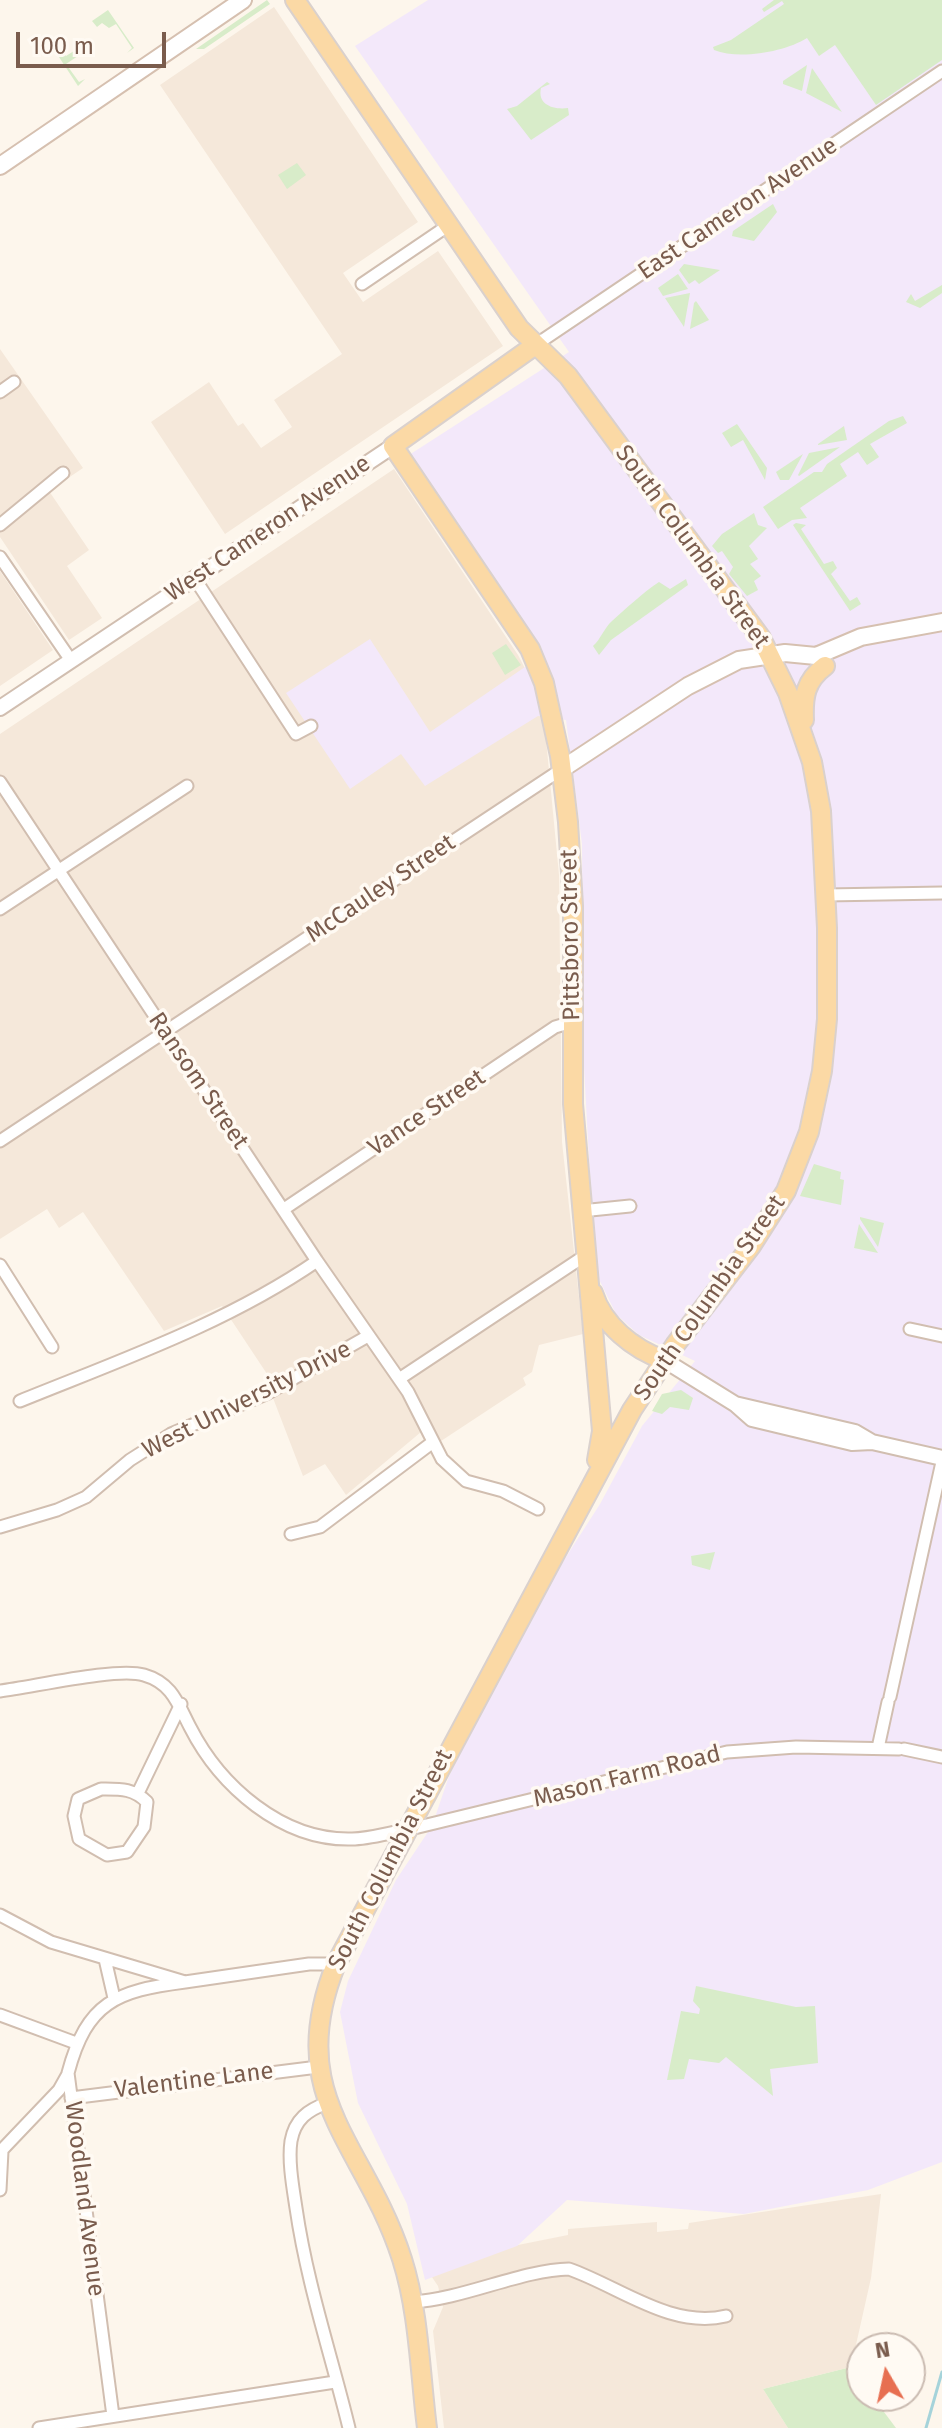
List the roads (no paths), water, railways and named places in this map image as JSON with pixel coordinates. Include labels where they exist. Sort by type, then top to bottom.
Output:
[{"type":"main road","points":[[0,166],[243,0]]},
{"type":"main road","name":"South Columbia Street","points":[[295,0],[534,346],[559,365],[583,395],[744,613],[770,654],[805,739],[821,811],[826,895],[827,1034],[818,1094],[803,1148],[786,1191],[751,1246],[664,1360],[598,1468],[336,1964],[321,2004],[318,2067],[327,2103],[392,2228],[412,2302],[427,2428]]},
{"type":"main road","name":"West Cameron Avenue","points":[[393,446],[534,346]]},
{"type":"main road","name":"Pittsboro Street","points":[[393,446],[530,649],[544,683],[562,769],[573,906],[573,1104],[589,1277],[587,1291],[602,1431],[598,1468]]},
{"type":"main road","points":[[770,654],[816,656],[861,637],[942,622]]},
{"type":"main road","points":[[805,739],[806,689],[825,666],[867,647],[879,636]]},
{"type":"main road","points":[[770,654],[789,664],[825,666]]},
{"type":"main road","name":"McCauley Street","points":[[562,769],[707,675],[749,657],[770,654]]},
{"type":"main road","points":[[589,1277],[596,1302],[609,1323],[649,1355],[664,1360]]},
{"type":"street","name":"East Cameron Avenue","points":[[534,346],[942,71]]},
{"type":"street","points":[[362,284],[449,225]]},
{"type":"street","points":[[0,392],[14,382]]},
{"type":"street","name":"West Cameron Avenue","points":[[0,708],[393,446]]},
{"type":"street","points":[[0,525],[63,473]]},
{"type":"street","points":[[0,557],[70,659]]},
{"type":"street","points":[[195,579],[296,734],[311,726]]},
{"type":"street","name":"McCauley Street","points":[[0,1141],[562,769]]},
{"type":"street","name":"Ransom Street","points":[[0,782],[317,1261],[399,1379],[448,1467],[466,1481],[503,1491],[538,1509]]},
{"type":"street","points":[[0,909],[187,786]]},
{"type":"street","points":[[826,895],[942,893]]},
{"type":"street","name":"Vance Street","points":[[284,1209],[555,1027],[572,1022]]},
{"type":"street","points":[[581,1211],[630,1206]]},
{"type":"street","points":[[399,1379],[586,1255]]},
{"type":"street","points":[[20,1401],[217,1318],[286,1283],[317,1261]]},
{"type":"street","points":[[0,1265],[4,1280],[52,1347]]},
{"type":"street","points":[[910,1329],[942,1336]]},
{"type":"street","name":"West University Drive","points":[[0,1527],[86,1497],[163,1439],[268,1393],[368,1336]]},
{"type":"street","points":[[664,1360],[735,1404],[752,1419],[852,1443],[872,1442],[942,1460],[878,1748]]},
{"type":"street","points":[[291,1534],[320,1527],[433,1442]]},
{"type":"street","points":[[0,1691],[131,1672],[157,1680],[170,1689],[181,1704],[138,1793]]},
{"type":"street","name":"Mason Farm Road","points":[[181,1704],[203,1749],[223,1775],[274,1818],[314,1835],[343,1838],[406,1830],[719,1753],[796,1747],[878,1748],[942,1757]]},
{"type":"street","points":[[101,1789],[138,1793],[147,1802],[144,1827],[127,1852],[107,1855],[79,1839],[74,1816],[78,1799],[101,1789]]},
{"type":"street","points":[[0,1915],[51,1942],[185,1982]]},
{"type":"street","points":[[105,1959],[114,1998]]},
{"type":"street","name":"Woodland Avenue","points":[[113,2416],[68,2073],[76,2043],[93,2016],[114,1998],[143,1988],[309,1964],[336,1964]]},
{"type":"street","points":[[0,2015],[76,2043]]},
{"type":"street","name":"Valentine Lane","points":[[71,2098],[318,2067]]},
{"type":"street","points":[[0,2190],[1,2152],[50,2100],[68,2073]]},
{"type":"street","points":[[327,2103],[308,2111],[291,2141],[303,2258],[349,2428]]},
{"type":"street","points":[[412,2302],[475,2291],[551,2270],[569,2269],[674,2316],[699,2321],[726,2316]]},
{"type":"street","points":[[39,2428],[335,2382]]},
{"type":"waterway","points":[[926,2428],[942,2372]]}]
